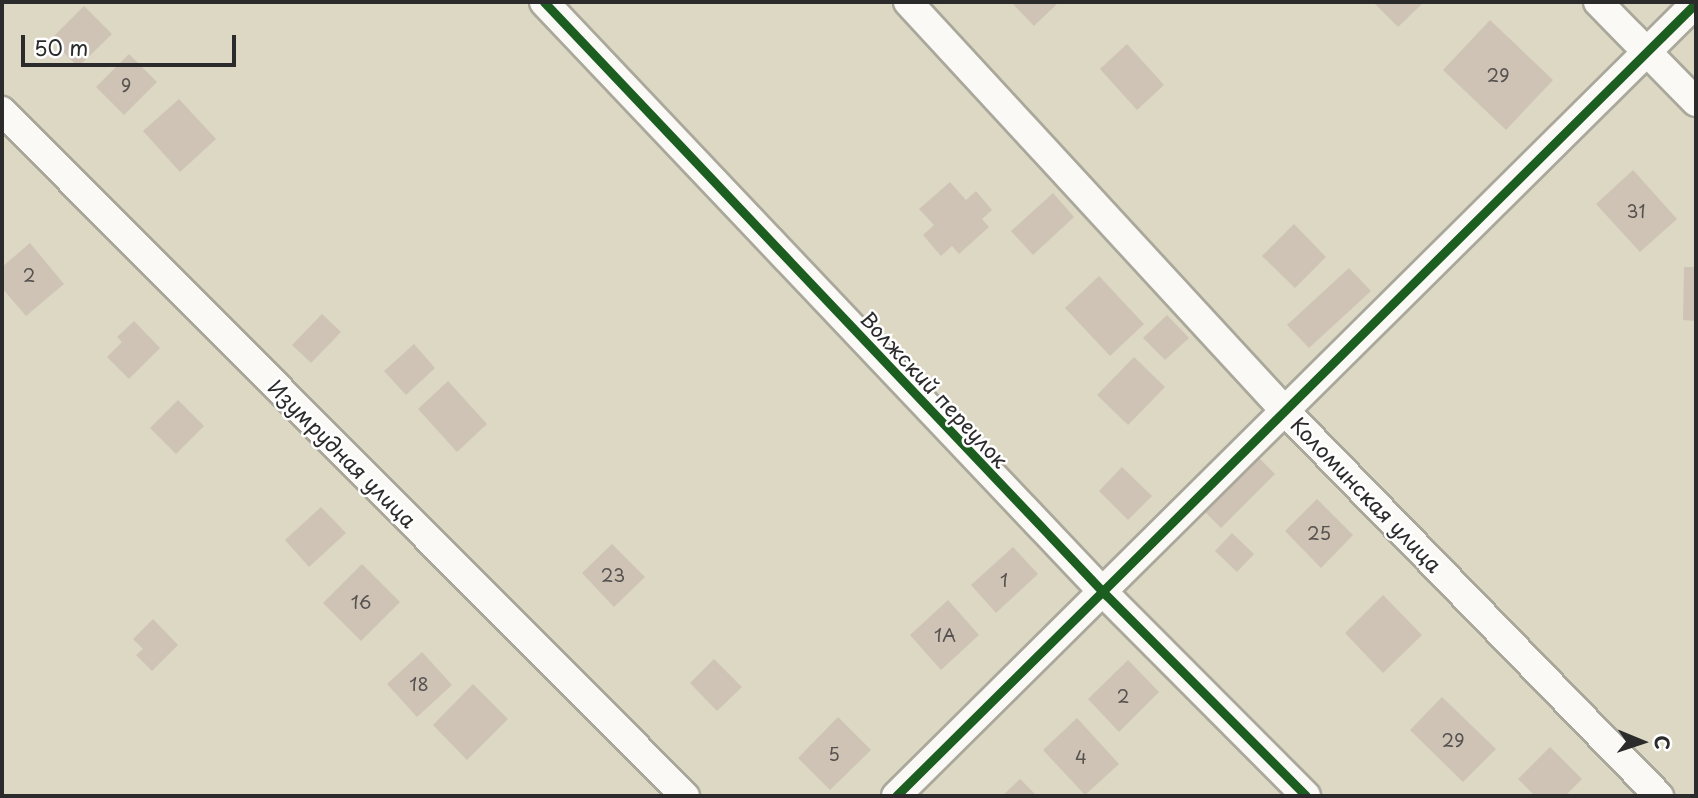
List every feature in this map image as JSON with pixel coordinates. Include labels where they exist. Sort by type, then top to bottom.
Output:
[{"type":"street","name":"Волжский переулок","points":[[544,2],[1104,593],[1306,796]]},
{"type":"street","name":"Коломинская улица","points":[[908,2],[1287,413],[1660,796]]},
{"type":"street","points":[[1598,2],[1696,102]]},
{"type":"street","points":[[896,796],[1287,413],[1696,3]]},
{"type":"street","name":"Изумрудная улица","points":[[2,111],[685,796]]},
{"type":"building","points":[[1011,2],[1059,2],[1034,26]]},
{"type":"building","points":[[1373,2],[1424,2],[1398,27]]},
{"type":"building","points":[[84,6],[112,34],[78,67],[51,39]]},
{"type":"building","points":[[1490,20],[1553,80],[1506,130],[1443,70]]},
{"type":"building","points":[[1127,44],[1164,85],[1137,110],[1100,69]]},
{"type":"building","points":[[129,54],[157,82],[124,115],[96,87]]},
{"type":"building","points":[[179,99],[216,139],[180,172],[143,131]]},
{"type":"building","points":[[1633,170],[1677,219],[1640,252],[1596,204]]},
{"type":"building","points":[[950,182],[966,200],[976,191],[992,210],[982,219],[989,227],[959,254],[952,246],[941,256],[923,235],[934,225],[919,209]]},
{"type":"building","points":[[1053,193],[1074,217],[1033,255],[1011,231]]},
{"type":"building","points":[[1294,224],[1326,257],[1295,288],[1262,256]]},
{"type":"building","points":[[30,243],[64,284],[26,316],[2,288],[2,267]]},
{"type":"building","points":[[1684,267],[1696,267],[1696,321],[1683,320]]},
{"type":"building","points":[[1349,268],[1371,291],[1309,348],[1287,325]]},
{"type":"building","points":[[1099,276],[1144,324],[1110,356],[1065,308]]},
{"type":"building","points":[[322,314],[341,332],[311,363],[292,345]]},
{"type":"building","points":[[1167,315],[1189,338],[1165,360],[1143,338]]},
{"type":"building","points":[[134,321],[160,348],[129,379],[107,357],[122,342],[117,337]]},
{"type":"building","points":[[414,344],[435,368],[406,395],[384,371]]},
{"type":"building","points":[[1134,357],[1165,387],[1128,425],[1097,395]]},
{"type":"building","points":[[448,381],[487,424],[457,452],[418,409]]},
{"type":"building","points":[[178,400],[204,426],[176,454],[150,428]]},
{"type":"building","points":[[1259,458],[1275,474],[1221,528],[1204,511]]},
{"type":"building","points":[[1122,467],[1152,496],[1128,520],[1099,491]]},
{"type":"building","points":[[1317,499],[1353,535],[1321,568],[1285,531]]},
{"type":"building","points":[[321,507],[346,533],[309,567],[285,540]]},
{"type":"building","points":[[1232,533],[1254,554],[1237,572],[1215,551]]},
{"type":"building","points":[[612,544],[645,577],[614,607],[582,573]]},
{"type":"building","points":[[1013,547],[1038,574],[996,613],[971,585]]},
{"type":"building","points":[[362,564],[400,602],[361,641],[323,603]]},
{"type":"building","points":[[1383,595],[1422,635],[1383,673],[1345,633]]},
{"type":"building","points":[[948,600],[979,635],[941,670],[910,635]]},
{"type":"building","points":[[153,619],[178,645],[152,671],[136,655],[143,649],[133,639]]},
{"type":"building","points":[[422,652],[452,685],[417,717],[387,684]]},
{"type":"building","points":[[714,659],[742,687],[717,711],[690,683]]},
{"type":"building","points":[[1128,660],[1159,692],[1119,732],[1088,699]]},
{"type":"building","points":[[473,684],[508,719],[467,760],[433,725]]},
{"type":"building","points":[[1442,697],[1496,749],[1463,782],[1410,730]]},
{"type":"building","points":[[838,717],[871,750],[830,790],[798,758]]},
{"type":"building","points":[[1077,718],[1119,764],[1085,795],[1043,750]]},
{"type":"building","points":[[1550,747],[1582,779],[1565,796],[1535,796],[1518,779]]},
{"type":"building","points":[[1020,779],[1037,796],[1002,796]]},
{"type":"cycle path","points":[[544,2],[1104,593],[1306,796]]},
{"type":"cycle path","points":[[896,796],[1696,3]]}]
